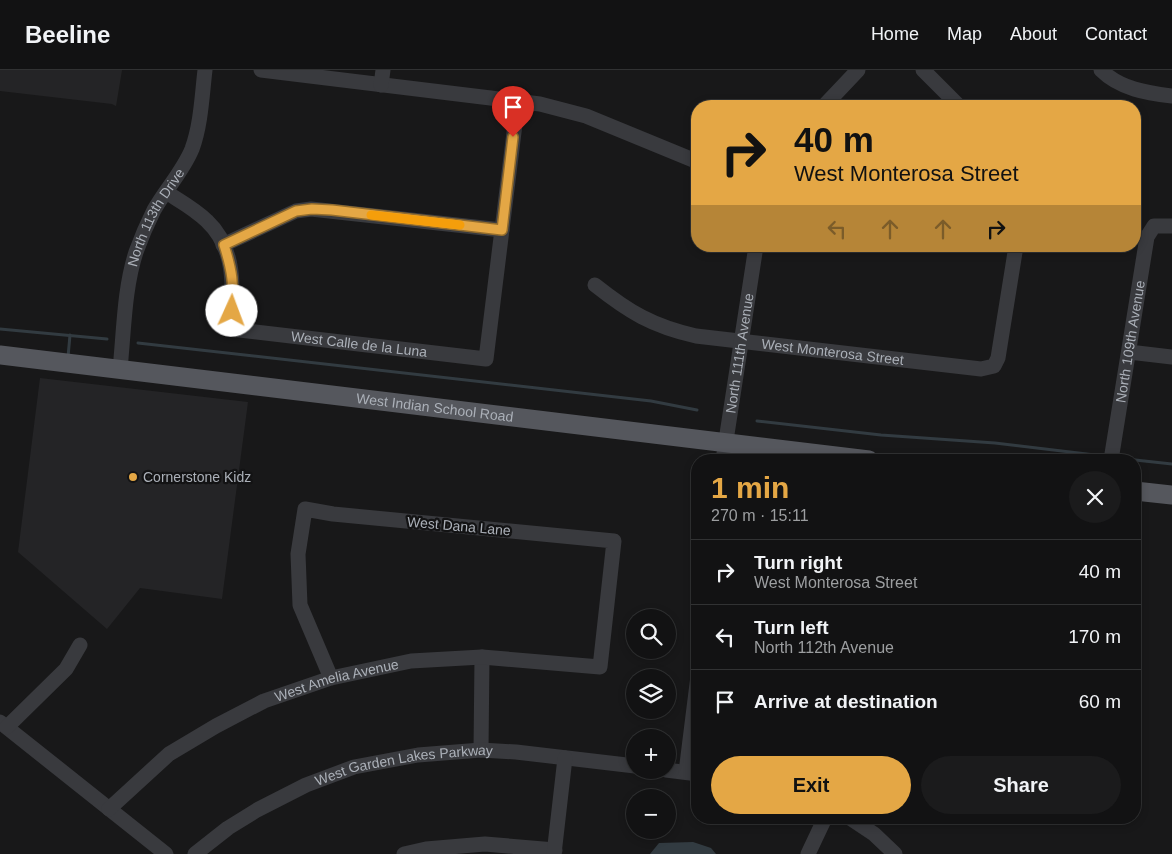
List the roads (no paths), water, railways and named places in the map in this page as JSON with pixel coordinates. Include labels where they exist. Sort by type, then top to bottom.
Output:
[{"type":"main road","name":"West Indian School Road","points":[[0,355],[120,369],[724,452],[760,454]]},
{"type":"main road","points":[[1141,492],[1172,495]]},
{"type":"street","name":"North 113th Drive","points":[[120,369],[125,311],[136,254],[154,210],[183,166],[192,148],[197,130],[205,70]]},
{"type":"street","points":[[261,70],[382,78],[540,104],[586,116],[691,159]]},
{"type":"street","points":[[830,100],[858,70]]},
{"type":"street","points":[[923,70],[953,100]]},
{"type":"street","points":[[1101,70],[1126,86],[1145,92],[1172,96]]},
{"type":"street","points":[[166,192],[198,213],[208,222],[224,245],[296,211],[312,209],[502,230],[518,100]]},
{"type":"street","name":"North 109th Avenue","points":[[1112,454],[1147,237],[1154,226],[1172,226]]},
{"type":"street","name":"West Calle de la Luna","points":[[224,245],[231,266],[233,280],[231,329],[486,359],[502,230]]},
{"type":"street","name":"North 111th Avenue","points":[[724,452],[755,252]]},
{"type":"street","name":"West Monterosa Street","points":[[595,285],[622,306],[650,322],[696,336],[981,370],[994,366],[998,358],[1015,252]]},
{"type":"street","points":[[1129,352],[1172,357]]},
{"type":"street","name":"West Dana Lane","points":[[330,678],[300,605],[298,554],[304,509],[333,514],[614,541],[600,667]]},
{"type":"street","points":[[80,645],[66,669],[4,724],[166,854]]},
{"type":"street","points":[[481,750],[482,657]]},
{"type":"street","name":"West Amelia Avenue","points":[[109,809],[169,754],[216,726],[264,702],[330,678],[411,661],[482,657],[600,667]]},
{"type":"street","name":"West Garden Lakes Parkway","points":[[195,854],[228,828],[306,784],[346,770],[418,755],[481,750],[626,765]]},
{"type":"street","points":[[404,854],[426,849],[485,844],[554,852],[565,758]]},
{"type":"street","points":[[676,771],[691,773]]},
{"type":"street","points":[[808,854],[822,824]]},
{"type":"street","points":[[859,824],[874,834],[896,854]]},
{"type":"waterway","points":[[0,329],[107,339]]},
{"type":"waterway","points":[[68,357],[70,335]]},
{"type":"waterway","points":[[138,343],[651,401],[697,410]]},
{"type":"waterway","points":[[757,421],[881,435],[995,443],[1087,454]]},
{"type":"waterway","points":[[1141,461],[1172,464]]},
{"type":"place","name":"Cornerstone Kidz","points":[[133,477]]}]
